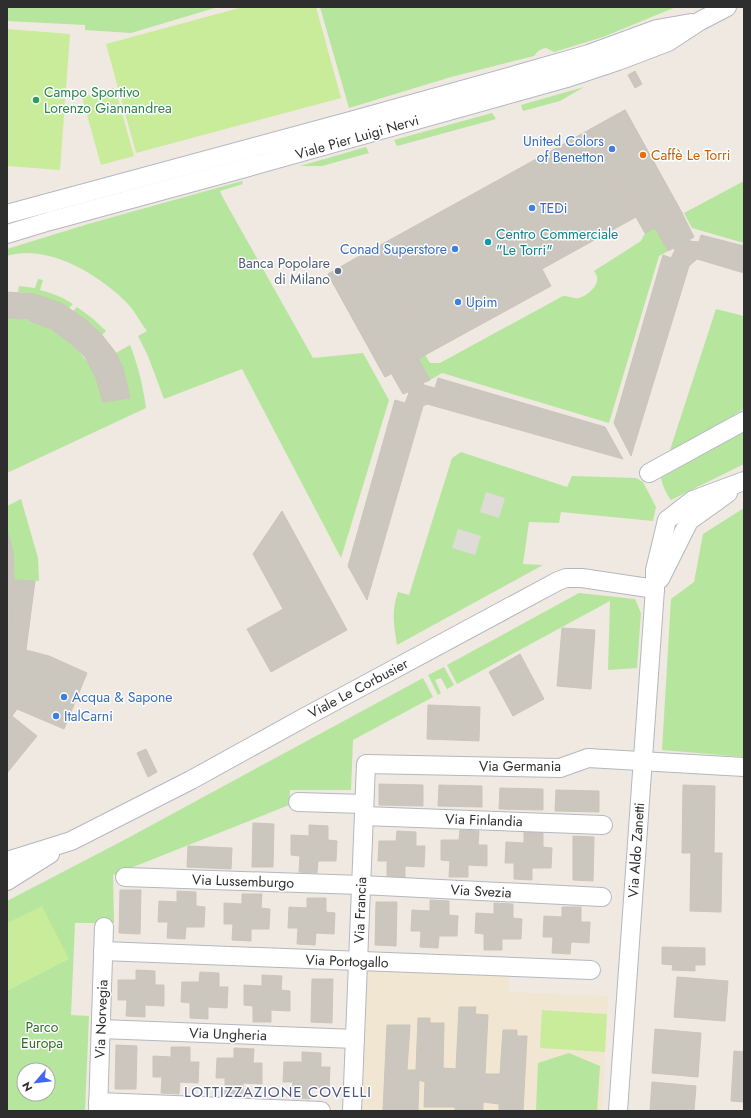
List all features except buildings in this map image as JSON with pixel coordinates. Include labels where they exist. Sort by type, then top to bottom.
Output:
[{"type":"street","name":"Viale Pier Luigi Nervi","points":[[7,214],[519,74],[588,54],[699,14],[727,7]]},
{"type":"street","name":"Viale Pier Luigi Nervi","points":[[7,234],[570,77],[668,42],[699,14]]},
{"type":"street","points":[[649,474],[744,420]]},
{"type":"street","points":[[655,589],[689,522],[744,481]]},
{"type":"street","name":"Viale Le Corbusier","points":[[7,881],[71,840],[191,780],[558,581],[566,578],[582,578],[655,589]]},
{"type":"street","name":"Via Aldo Zanetti","points":[[618,1111],[655,589]]},
{"type":"street","name":"Via Germania","points":[[366,764],[560,768],[588,758],[744,767]]},
{"type":"street","name":"Via Francia","points":[[352,1111],[366,764]]},
{"type":"street","points":[[298,802],[364,810]]},
{"type":"street","name":"Via Finlandia","points":[[364,810],[603,825]]},
{"type":"street","name":"Viale Le Corbusier","points":[[7,861],[71,840]]},
{"type":"street","name":"Via Lussemburgo","points":[[125,877],[361,885]]},
{"type":"street","name":"Via Svezia","points":[[361,885],[602,897]]},
{"type":"street","name":"Via Norvegia","points":[[98,1107],[104,927]]},
{"type":"street","name":"Via Portogallo","points":[[103,951],[591,970]]},
{"type":"street","name":"Via Ungheria","points":[[101,1029],[355,1039]]},
{"type":"street","points":[[98,1107],[320,1111]]},
{"type":"shaded area","points":[[486,492],[505,498],[499,518],[480,512]]},
{"type":"shaded area","points":[[458,529],[481,536],[475,555],[452,548]]},
{"type":"shaded area","points":[[366,970],[509,974],[509,992],[608,996],[602,1111],[362,1111]]},
{"type":"green space","points":[[7,7],[218,7],[131,33],[85,30],[85,25],[7,21]]},
{"type":"green space","points":[[243,7],[316,7],[341,98],[136,153],[106,44]]},
{"type":"green space","points":[[320,7],[676,7],[603,37],[554,52],[544,48],[539,50],[534,56],[451,77],[349,108]]},
{"type":"green space","name":"Campo Sportivo Lorenzo Giannandrea","points":[[7,29],[70,34],[60,170],[7,166]]},
{"type":"green space","points":[[584,87],[560,101],[523,111],[521,105]]},
{"type":"green space","points":[[115,88],[134,156],[101,165],[82,97]]},
{"type":"green space","points":[[492,113],[496,119],[397,146],[394,140]]},
{"type":"green space","points":[[366,147],[369,153],[322,166],[300,166]]},
{"type":"green space","points":[[242,181],[243,184],[220,191],[222,196],[313,358],[363,353],[389,400],[341,558],[242,369],[164,399],[148,356],[138,336],[147,331],[130,306],[116,292],[88,272],[55,258],[39,254],[23,253],[7,256],[7,249],[88,224]]},
{"type":"green space","points":[[744,181],[744,243],[692,228],[684,213]]},
{"type":"green space","points":[[655,228],[668,251],[659,256],[609,423],[442,373],[430,380],[418,358],[425,355],[430,363],[440,363],[563,296],[577,298],[582,297],[592,290],[596,284],[597,276],[594,271],[641,241],[645,233]]},
{"type":"green space","points":[[38,279],[43,280],[40,290],[49,292],[73,304],[69,308],[63,304],[35,294],[18,292],[19,286],[35,288]]},
{"type":"green space","points":[[77,307],[106,331],[102,335],[86,320],[73,311]]},
{"type":"green space","points":[[716,309],[744,316],[744,409],[669,453]]},
{"type":"green space","points":[[7,318],[26,319],[39,324],[69,342],[85,359],[91,368],[99,384],[104,402],[130,398],[123,368],[116,353],[130,345],[140,376],[146,408],[7,473]]},
{"type":"green space","points":[[744,431],[744,464],[671,500],[665,490],[661,478]]},
{"type":"green space","points":[[461,452],[567,487],[572,476],[636,478],[643,482],[656,507],[653,521],[561,512],[559,523],[529,522],[523,564],[543,565],[397,645],[394,625],[394,606],[398,592],[409,595],[452,458]]},
{"type":"green space","points":[[21,499],[38,558],[39,581],[14,580],[13,552],[7,529],[7,506]]},
{"type":"green space","points":[[744,508],[744,757],[662,750],[671,599],[694,582],[703,534]]},
{"type":"green space","points":[[579,593],[635,599],[641,613],[637,668],[608,670],[610,601],[457,684],[447,665]]},
{"type":"green space","points":[[444,667],[454,685],[447,689],[441,678],[435,680],[441,693],[438,695],[428,675]]},
{"type":"green space","name":"Parco Europa","points":[[423,678],[433,697],[353,740],[351,790],[290,790],[289,805],[113,875],[114,923],[75,923],[71,1015],[89,1016],[85,1111],[7,1111],[7,901],[126,839]]},
{"type":"green space","points":[[42,906],[69,959],[7,991],[7,923]]},
{"type":"green space","points":[[542,1010],[607,1014],[605,1052],[540,1048]]},
{"type":"green space","points":[[569,1053],[600,1066],[597,1111],[536,1111],[538,1063]]},
{"type":"place","name":"Campo Sportivo Lorenzo Giannandrea","points":[[36,100]]},
{"type":"place","name":"United Colors of Benetton","points":[[612,149]]},
{"type":"place","name":"Caffè Le Torri","points":[[643,155]]},
{"type":"place","name":"TEDi","points":[[532,208]]},
{"type":"place","name":"Centro Commerciale \"Le Torri\"","points":[[488,242]]},
{"type":"place","name":"Conad Superstore","points":[[455,249]]},
{"type":"place","name":"Banca Popolare di Milano","points":[[338,271]]},
{"type":"place","name":"Upim","points":[[458,302]]},
{"type":"place","name":"Acqua & Sapone","points":[[64,697]]},
{"type":"place","name":"ItalCarni","points":[[56,716]]},
{"type":"district","name":"LOTTIZZAZIONE COVELLI","points":[[278,1092]]}]
